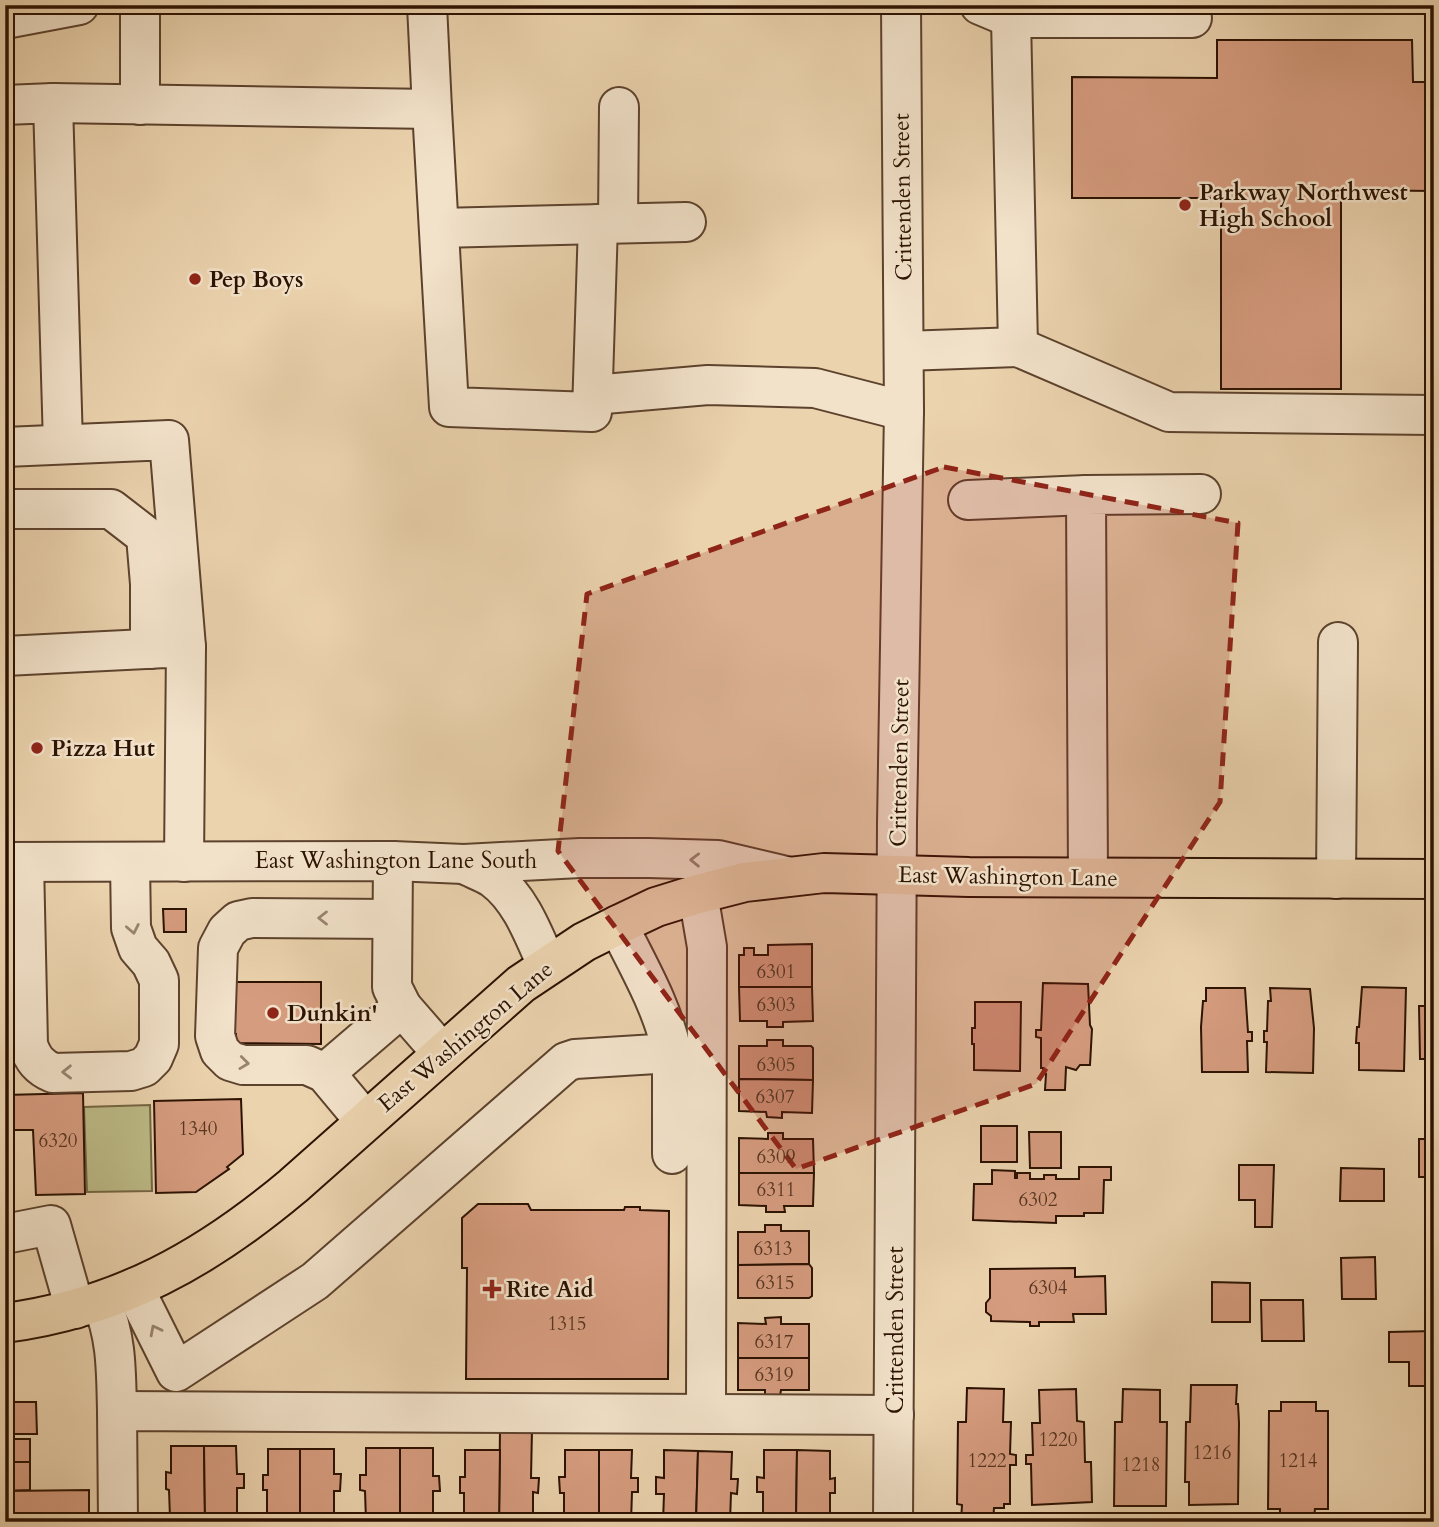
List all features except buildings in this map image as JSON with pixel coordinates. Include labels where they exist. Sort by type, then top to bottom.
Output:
[{"type":"main road","name":"East Washington Lane","points":[[5,1323],[37,1319],[103,1299],[186,1264],[226,1238],[293,1186],[495,1004],[547,965],[656,907],[745,882],[824,873],[1434,879]]},
{"type":"street","points":[[5,19],[79,5]]},
{"type":"street","points":[[140,5],[140,105]]},
{"type":"street","points":[[427,5],[449,407],[592,412],[619,107]]},
{"type":"street","name":"Crittenden Street","points":[[893,1522],[904,411],[901,5]]},
{"type":"street","points":[[1017,347],[996,12],[1192,18]]},
{"type":"street","points":[[53,103],[63,444]]},
{"type":"street","points":[[5,105],[53,103],[432,108]]},
{"type":"street","points":[[439,228],[686,222]]},
{"type":"street","points":[[904,351],[1017,347],[1169,412],[1434,415]]},
{"type":"street","points":[[593,395],[708,385],[815,388],[904,411]]},
{"type":"street","points":[[5,447],[169,440],[168,648],[184,862]]},
{"type":"street","points":[[968,500],[1201,494]]},
{"type":"street","points":[[1086,495],[1088,877]]},
{"type":"street","points":[[5,509],[111,509],[146,536],[150,584],[168,648]]},
{"type":"street","points":[[1336,879],[1338,642]]},
{"type":"street","points":[[5,656],[168,648]]},
{"type":"street","name":"East Washington Lane South","points":[[15,862],[393,861],[464,864],[580,858],[718,860],[786,876]]},
{"type":"street","points":[[393,861],[392,987],[402,1007],[442,1053]]},
{"type":"street","points":[[15,862],[28,1045],[33,1058],[42,1068],[53,1073],[131,1071],[144,1067],[153,1058],[159,1044],[159,980],[151,963],[138,948],[131,928],[130,862]]},
{"type":"street","points":[[464,864],[494,879],[512,897],[547,965]]},
{"type":"street","points":[[698,894],[707,947],[706,1412]]},
{"type":"street","points":[[365,1121],[325,1073],[307,1065],[289,1063],[243,1065],[230,1061],[219,1051],[215,1036],[218,948],[227,931],[238,921],[252,918],[391,919]]},
{"type":"street","points":[[618,925],[667,1028],[672,1054],[672,1154]]},
{"type":"street","points":[[325,1073],[402,1007]]},
{"type":"street","points":[[5,1234],[51,1225],[103,1299],[176,1372],[315,1281],[566,1062],[575,1059],[672,1054]]},
{"type":"street","points":[[103,1299],[116,1348],[118,1522]]},
{"type":"street","points":[[117,1411],[894,1415]]},
{"type":"highlighted area","points":[[944,467],[1238,523],[1220,802],[1036,1084],[796,1169],[558,851],[587,594]]},
{"type":"shaded area","points":[[150,1105],[152,1191],[87,1192],[84,1107]]},
{"type":"place","name":"Parkway Northwest High School","points":[[1185,205]]},
{"type":"place","name":"Pep Boys","points":[[195,279]]},
{"type":"place","name":"Pizza Hut","points":[[37,748]]},
{"type":"place","name":"Dunkin'","points":[[273,1013]]},
{"type":"place","name":"Rite Aid","points":[[492,1289]]}]
